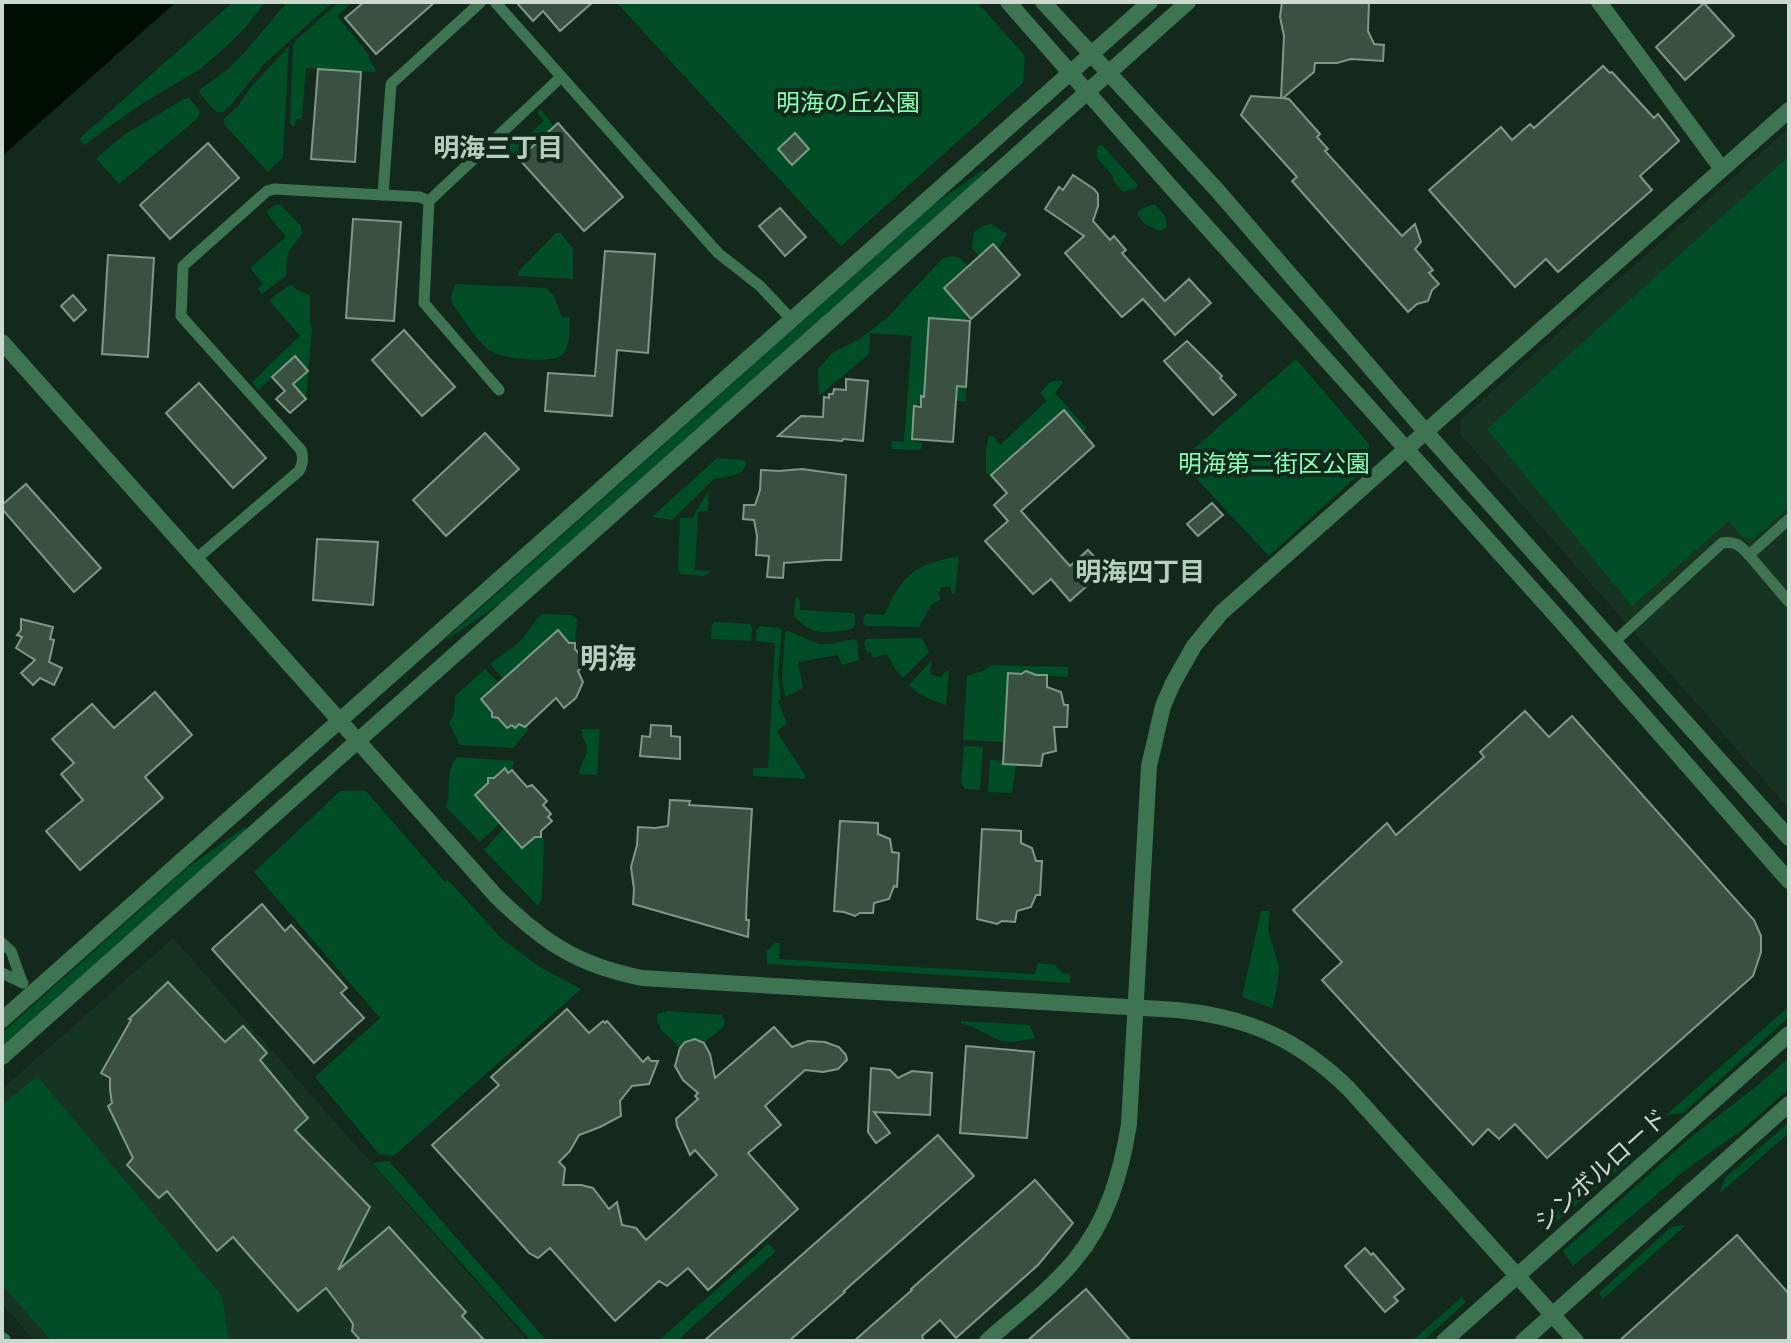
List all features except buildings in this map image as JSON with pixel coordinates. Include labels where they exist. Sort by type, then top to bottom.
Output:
[{"type":"street","points":[[1008,2],[1789,881]]},
{"type":"street","points":[[1043,2],[1217,190],[1425,431],[1789,838]]},
{"type":"street","points":[[2,1020],[27,988],[340,720],[1150,2]]},
{"type":"street","points":[[2,1057],[1188,2]]},
{"type":"street","points":[[1599,2],[1722,169]]},
{"type":"street","points":[[987,1341],[1077,1258],[1101,1221],[1119,1175],[1129,1124],[1149,766],[1159,721],[1173,683],[1194,646],[1221,613],[1789,110]]},
{"type":"street","points":[[2,342],[496,896],[549,942],[617,973],[642,978],[1203,1013],[1256,1026],[1290,1042],[1330,1070],[1576,1341]]},
{"type":"street","name":"シンボルロード","points":[[1444,1341],[1789,1034]]},
{"type":"street","points":[[1523,1341],[1789,1104]]},
{"type":"lane","points":[[383,195],[391,84],[481,2]]},
{"type":"lane","points":[[495,2],[718,253],[760,286],[792,320]]},
{"type":"lane","points":[[499,390],[424,303],[429,201],[561,77]]},
{"type":"lane","points":[[196,559],[299,471],[304,457],[181,316],[183,266],[267,191],[274,189],[420,197],[429,201]]},
{"type":"lane","points":[[1749,555],[1789,519]]},
{"type":"lane","points":[[1614,642],[1722,543],[1733,541],[1741,546],[1789,602]]},
{"type":"lane","points":[[2,943],[11,951],[27,988]]},
{"type":"lane","points":[[2,973],[27,988]]},
{"type":"shaded area","points":[[2,2],[176,2],[2,156]]},
{"type":"shaded area","points":[[1789,128],[1789,809],[1460,434],[1461,419]]},
{"type":"shaded area","points":[[173,938],[528,1341],[35,1341],[2,1304],[2,1089]]},
{"type":"green space","points":[[233,2],[265,2],[246,27],[200,69],[137,107],[84,145],[79,139]]},
{"type":"green space","points":[[287,2],[333,2],[265,63],[230,106],[223,112],[216,112],[199,90],[244,53]]},
{"type":"green space","points":[[339,2],[352,2],[337,16],[369,55],[376,70],[306,68],[302,119],[296,119],[295,126],[292,126],[293,45]]},
{"type":"green space","name":"明海の丘公園","points":[[616,2],[977,2],[1025,56],[1023,83],[841,246]]},
{"type":"green space","points":[[289,46],[283,157],[268,172],[224,124],[224,119]]},
{"type":"green space","points":[[189,98],[200,111],[198,118],[119,184],[96,158],[127,133]]},
{"type":"green space","points":[[540,109],[554,126],[518,160],[503,141],[510,135],[518,144],[544,121],[537,113]]},
{"type":"green space","points":[[1101,144],[1138,185],[1136,188],[1123,192],[1113,180],[1097,158],[1097,148]]},
{"type":"green space","points":[[1789,156],[1789,507],[1753,540],[1742,537],[1729,521],[1632,606],[1487,429]]},
{"type":"green space","points":[[983,170],[986,172],[505,600],[447,638],[929,208]]},
{"type":"green space","points":[[1155,204],[1165,216],[1167,227],[1160,231],[1145,224],[1138,216],[1143,208]]},
{"type":"green space","points":[[274,205],[281,205],[301,226],[302,234],[289,252],[286,276],[262,294],[258,289],[263,284],[250,268],[286,237],[266,212]]},
{"type":"green space","points":[[991,224],[1007,234],[998,250],[992,244],[979,256],[972,248],[974,232]]},
{"type":"green space","points":[[556,233],[561,233],[573,249],[573,279],[518,276],[518,272]]},
{"type":"green space","points":[[953,256],[968,266],[944,288],[968,315],[964,321],[929,319],[925,384],[966,387],[966,402],[940,399],[939,405],[917,404],[914,442],[922,443],[922,448],[891,449],[892,441],[904,442],[912,336],[870,333],[869,354],[819,396],[818,370],[832,353],[860,339],[888,317],[942,259]]},
{"type":"green space","points":[[455,284],[546,288],[554,296],[562,317],[570,317],[566,350],[557,357],[526,360],[489,350],[453,305],[451,297]]},
{"type":"green space","points":[[292,285],[310,298],[312,327],[306,399],[293,384],[307,371],[295,357],[258,390],[252,382],[300,336],[269,300]]},
{"type":"green space","name":"明海第二街区公園","points":[[1296,359],[1369,444],[1368,466],[1269,556],[1180,461]]},
{"type":"green space","points":[[1061,380],[1063,383],[1055,393],[1087,429],[1083,432],[1064,411],[991,475],[986,473],[989,436],[993,436],[1000,445],[1047,401],[1040,393],[1050,382]]},
{"type":"green space","points":[[717,458],[744,460],[747,463],[742,472],[714,479],[672,520],[652,517]]},
{"type":"green space","points":[[709,491],[708,511],[698,512],[695,570],[711,571],[705,576],[680,574],[680,518],[693,518]]},
{"type":"green space","points":[[959,556],[955,594],[952,594],[950,587],[942,587],[938,594],[941,599],[931,605],[919,627],[866,626],[863,623],[865,614],[884,615],[904,580],[912,573],[931,563]]},
{"type":"green space","points":[[798,597],[800,610],[853,613],[855,625],[852,629],[828,632],[814,630],[794,616]]},
{"type":"green space","points":[[542,614],[571,615],[577,619],[575,643],[569,643],[558,631],[503,679],[490,664],[517,644]]},
{"type":"green space","points":[[714,622],[750,624],[751,641],[711,639]]},
{"type":"green space","points":[[760,626],[782,630],[778,674],[781,700],[778,701],[787,723],[777,732],[806,776],[804,779],[753,776],[753,768],[768,768],[775,643],[756,641]]},
{"type":"green space","points":[[785,632],[819,644],[854,639],[857,641],[859,660],[842,665],[838,655],[798,662],[803,688],[785,697],[782,679]]},
{"type":"green space","points":[[922,638],[929,652],[903,678],[887,654],[873,658],[871,652],[867,653],[864,642],[866,639]]},
{"type":"green space","points":[[930,662],[931,675],[941,677],[949,671],[946,705],[921,695],[909,685]]},
{"type":"green space","points":[[992,665],[1068,667],[1068,677],[1034,675],[1026,671],[1009,673],[1004,742],[963,740],[967,676]]},
{"type":"green space","points":[[485,669],[499,683],[481,699],[492,712],[492,717],[498,718],[507,728],[521,722],[529,729],[513,748],[460,745],[449,723],[454,714],[455,696]]},
{"type":"green space","points":[[582,729],[600,729],[597,775],[579,774],[587,748]]},
{"type":"green space","points":[[964,746],[983,747],[980,790],[965,789],[961,783]]},
{"type":"green space","points":[[457,757],[514,761],[512,770],[508,773],[504,769],[494,778],[488,778],[488,783],[475,795],[500,823],[480,842],[446,807],[449,775]]},
{"type":"green space","points":[[990,760],[1016,765],[1012,793],[988,792]]},
{"type":"green space","points":[[340,791],[366,791],[445,882],[448,880],[502,939],[538,966],[581,989],[394,1156],[379,1154],[315,1077],[380,1018],[254,872]]},
{"type":"green space","points":[[245,827],[247,829],[2,1046],[2,1033],[188,867]]},
{"type":"green space","points":[[504,828],[544,838],[542,898],[538,906],[484,850]]},
{"type":"green space","points":[[1261,911],[1270,911],[1268,930],[1279,967],[1272,1008],[1242,997]]},
{"type":"green space","points":[[775,943],[780,943],[779,959],[1035,974],[1038,963],[1055,965],[1062,973],[1070,974],[1070,983],[767,964],[767,951]]},
{"type":"green space","points":[[1789,1006],[1789,1017],[1683,1113],[1666,1115]]},
{"type":"green space","points":[[668,1011],[721,1015],[725,1020],[724,1026],[704,1043],[692,1039],[681,1048],[661,1030],[657,1020],[658,1014]]},
{"type":"green space","points":[[961,1021],[1030,1025],[1035,1038],[1003,1041],[961,1024]]},
{"type":"green space","points":[[1789,1058],[1789,1089],[1742,1130],[1683,1172],[1573,1266],[1563,1251],[1691,1137]]},
{"type":"green space","points":[[37,1076],[222,1296],[229,1341],[52,1341],[2,1285],[2,1105]]},
{"type":"green space","points":[[1789,1122],[1789,1133],[1719,1194],[1725,1178]]},
{"type":"green space","points":[[1631,1146],[1628,1162],[1544,1232],[1540,1227]]},
{"type":"green space","points":[[389,1161],[547,1341],[531,1341],[372,1163]]},
{"type":"green space","points":[[1686,1225],[1603,1299],[1599,1293],[1671,1227]]},
{"type":"green space","points":[[768,1244],[776,1251],[677,1341],[658,1341]]},
{"type":"green space","points":[[1462,1297],[1466,1302],[1423,1341],[1412,1341]]},
{"type":"district","name":"明海三丁目","points":[[498,148]]},
{"type":"district","name":"明海四丁目","points":[[1140,572]]},
{"type":"district","name":"明海","points":[[608,658]]}]
